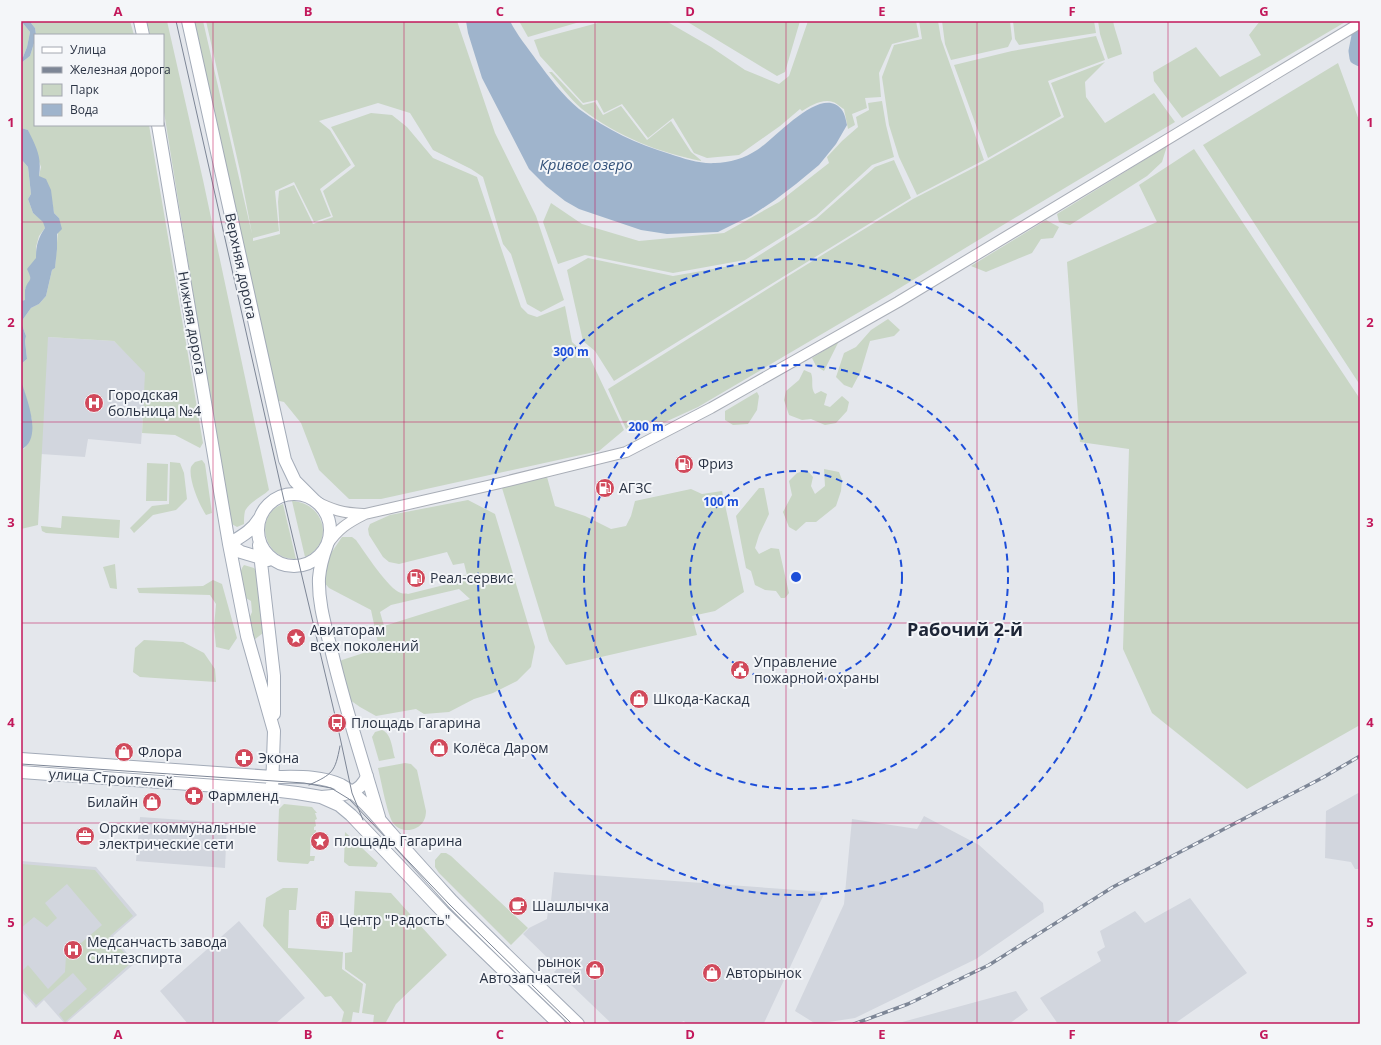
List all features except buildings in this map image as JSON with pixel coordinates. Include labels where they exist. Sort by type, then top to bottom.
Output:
[{"type":"main road","points":[[140,21],[143,34]]},
{"type":"main road","name":"Верхняя дорога","points":[[188,21],[285,460],[295,481],[315,501]]},
{"type":"main road","points":[[365,514],[347,523],[333,536],[319,556],[306,564],[289,566],[241,552],[229,544],[255,526],[264,511],[271,503],[281,496],[292,494],[299,495],[336,511],[348,514],[365,514],[626,452],[711,408],[898,302],[1360,23]]},
{"type":"main road","name":"Нижняя дорога","points":[[158,126],[229,544],[247,636],[274,731]]},
{"type":"main road","points":[[315,501],[323,510],[329,522],[330,533],[320,570],[320,599],[322,610],[336,671],[379,818],[398,842],[453,902],[578,1024]]},
{"type":"main road","points":[[260,518],[258,536],[274,676],[272,790]]},
{"type":"main road","points":[[258,536],[264,550],[276,562]]},
{"type":"main road","name":"улица Строителей","points":[[21,759],[273,777],[304,776],[321,779],[341,786],[352,793],[379,818]]},
{"type":"main road","name":"улица Строителей","points":[[21,772],[272,790],[321,797]]},
{"type":"main road","points":[[321,797],[352,793],[365,783],[367,776]]},
{"type":"main road","points":[[321,797],[339,805],[351,815],[443,912],[559,1024]]},
{"type":"shaded area","name":"Городская больница №4","points":[[47,337],[114,341],[146,372],[141,444],[88,439],[85,457],[41,454]]},
{"type":"shaded area","points":[[1360,792],[1360,869],[1355,869],[1351,862],[1325,858],[1326,811]]},
{"type":"shaded area","points":[[924,816],[979,845],[1043,903],[1044,912],[976,959],[855,1018],[816,1024],[795,1011],[844,904],[852,819],[917,829]]},
{"type":"shaded area","points":[[140,817],[227,823],[225,868],[136,861]]},
{"type":"shaded area","name":"Медсанчасть завода Синтезспирта","points":[[21,861],[96,867],[137,915],[113,936],[135,963],[65,1024],[44,1000],[36,1008],[21,991]]},
{"type":"shaded area","name":"Авторынок","points":[[554,872],[825,892],[764,1023],[686,1024],[684,1021],[677,1024],[612,1024],[566,980],[564,981],[554,972],[558,968],[523,934],[529,928],[547,919],[549,901],[551,901]]},
{"type":"shaded area","points":[[1190,898],[1247,973],[1174,1024],[1058,1024],[1040,998],[1101,961],[1097,952],[1105,947],[1100,931],[1135,911],[1145,923]]},
{"type":"shaded area","points":[[239,921],[305,998],[275,1024],[188,1024],[160,991]]},
{"type":"shaded area","points":[[1016,991],[1028,1010],[1009,1024],[895,1024]]},
{"type":"green space","points":[[21,21],[30,32],[27,47],[23,57],[21,58]]},
{"type":"green space","points":[[33,21],[130,21],[134,34],[36,34],[35,28],[31,23]]},
{"type":"green space","points":[[147,21],[167,21],[203,180],[269,490],[247,508],[245,511],[244,524],[237,527],[230,523],[164,112],[164,34],[150,34]]},
{"type":"green space","points":[[192,21],[203,21],[252,234],[240,171],[206,21],[457,21],[495,133],[536,216],[564,300],[541,312],[527,304],[511,254],[503,244],[483,177],[471,169],[433,150],[410,113],[378,103],[319,121],[330,130],[351,165],[320,189],[331,216],[314,222],[294,182],[275,191],[279,231],[253,238],[253,241],[280,234],[278,202],[279,191],[294,185],[313,224],[333,217],[323,191],[355,166],[331,127],[371,113],[392,115],[407,127],[433,158],[477,177],[521,307],[528,314],[537,317],[565,306],[572,342],[590,358],[624,430],[599,451],[381,499],[349,499],[319,470],[301,423],[284,402],[275,400]]},
{"type":"green space","points":[[519,21],[583,21],[528,37]]},
{"type":"green space","points":[[605,21],[666,21],[711,47],[745,70],[779,84],[789,76],[808,21],[916,21],[919,37],[892,44],[879,73],[881,97],[865,98],[867,108],[852,114],[855,125],[848,129],[844,109],[836,103],[825,101],[802,111],[800,109],[780,126],[739,155],[707,158],[694,153],[673,118],[648,138],[622,104],[604,113],[597,100],[583,103],[540,56],[534,40]]},
{"type":"green space","points":[[686,21],[800,21],[785,72],[777,76]]},
{"type":"green space","points":[[919,21],[938,21],[941,39],[984,160],[917,195],[899,157],[889,125],[882,77],[894,45],[922,39]]},
{"type":"green space","points":[[942,21],[1010,21],[1012,39],[1008,47],[951,60],[945,44]]},
{"type":"green space","points":[[1013,21],[1094,21],[1096,33],[1019,45],[1015,39]]},
{"type":"green space","points":[[1098,21],[1113,21],[1122,54],[1108,59],[1100,34]]},
{"type":"green space","points":[[1260,21],[1347,21],[1182,118],[1154,81],[1153,72],[1196,47],[1220,77],[1261,55],[1249,35]]},
{"type":"green space","points":[[1096,36],[1105,60],[1048,81],[1061,116],[988,158],[954,65],[1012,51]]},
{"type":"green space","points":[[34,43],[34,126],[149,126],[203,443],[200,448],[175,435],[142,433],[145,373],[114,341],[48,337],[38,525],[21,529],[21,450],[25,448],[32,420],[21,380],[21,364],[27,359],[25,341],[26,336],[21,322],[31,308],[39,304],[46,296],[52,270],[55,268],[59,218],[54,213],[52,202],[39,176],[41,167],[28,130],[21,128],[21,63],[30,56]]},
{"type":"green space","points":[[1105,62],[1085,82],[1086,97],[1105,123],[1154,93],[1175,122],[890,294],[698,407],[663,423],[648,421],[626,429],[608,389],[913,199],[985,162],[1064,117],[1051,83]]},
{"type":"green space","points":[[1338,63],[1360,123],[1360,385],[1203,145]]},
{"type":"green space","points":[[549,72],[552,72],[583,105],[595,102],[603,115],[621,106],[647,140],[671,121],[691,152],[702,161],[686,158],[654,148],[624,135],[595,119],[578,105]]},
{"type":"green space","points":[[882,101],[894,157],[872,165],[816,216],[745,260],[673,273],[585,255],[558,264],[543,222],[551,203],[582,224],[639,241],[724,233],[779,202],[829,163],[827,157],[858,127],[856,117],[869,110],[868,103]]},
{"type":"green space","points":[[1167,146],[1162,162],[1147,176],[1070,225],[1059,222],[1057,214]]},
{"type":"green space","points":[[1194,149],[1360,399],[1360,725],[1247,789],[1152,713],[1123,649],[1129,449],[1080,442],[1067,262],[1157,222],[1139,185]]},
{"type":"green space","points":[[21,159],[28,167],[31,194],[28,199],[33,213],[44,222],[45,228],[39,236],[36,247],[37,258],[30,275],[31,280],[25,289],[25,300],[21,301]]},
{"type":"green space","points":[[894,160],[911,198],[614,381],[595,351],[583,341],[567,270],[588,258],[673,276],[747,263],[816,219],[875,167]]},
{"type":"green space","points":[[1046,220],[1059,227],[1053,238],[1041,239],[1032,253],[986,272],[971,266]]},
{"type":"green space","points":[[888,319],[900,330],[894,336],[870,341],[861,371],[852,388],[844,385],[836,377],[844,353],[856,347],[871,330]]},
{"type":"green space","points":[[839,341],[824,371],[816,366],[812,358]]},
{"type":"green space","points":[[804,370],[811,373],[815,394],[821,391],[827,394],[824,405],[830,407],[842,396],[849,402],[847,411],[836,423],[825,425],[811,419],[802,420],[789,415],[784,400],[786,391],[799,380]]},
{"type":"green space","points":[[757,392],[759,396],[757,410],[748,424],[733,425],[725,420],[725,411]]},
{"type":"green space","points":[[202,460],[205,464],[212,513],[206,515],[195,492],[191,478],[191,467],[195,462]]},
{"type":"green space","points":[[170,462],[180,463],[184,473],[187,499],[176,510],[153,515],[134,533],[130,528],[152,506],[169,504]]},
{"type":"green space","points":[[147,463],[168,464],[167,501],[146,501]]},
{"type":"green space","points":[[824,469],[839,472],[842,480],[841,491],[836,506],[816,522],[806,522],[796,531],[789,527],[783,512],[792,495],[789,481],[797,473],[807,470],[813,477],[811,486],[815,494],[825,486]]},
{"type":"green space","points":[[547,477],[555,506],[585,516],[611,529],[626,526],[631,516],[635,501],[691,489],[702,494],[722,491],[744,592],[715,611],[692,616],[697,635],[566,665],[549,641],[502,488]]},
{"type":"green space","points":[[759,488],[764,488],[769,514],[759,535],[755,548],[759,554],[771,548],[779,549],[789,593],[785,598],[781,598],[776,591],[765,590],[755,585],[751,571],[746,568],[736,516]]},
{"type":"green space","points":[[468,500],[495,514],[535,647],[531,667],[517,681],[493,693],[474,699],[449,712],[424,714],[416,709],[376,716],[350,700],[338,663],[342,660],[379,648],[371,610],[329,588],[322,580],[325,562],[342,537],[352,537],[356,540],[390,585],[402,593],[408,594],[456,582],[456,577],[467,575],[464,563],[453,565],[447,552],[399,564],[389,562],[383,557],[369,535],[368,529],[370,524],[390,515]],"holes":[[[459,589],[470,599],[384,626],[380,612],[391,605]]]},
{"type":"green space","points":[[292,501],[303,503],[312,509],[319,516],[322,524],[323,534],[320,543],[314,551],[305,557]]},
{"type":"green space","points":[[283,504],[296,559],[285,557],[276,552],[269,545],[266,536],[265,526],[268,517],[274,510]]},
{"type":"green space","points":[[62,516],[120,520],[119,538],[46,533],[42,531],[41,526],[61,528]]},
{"type":"green space","points":[[115,564],[117,589],[110,588],[103,567]]},
{"type":"green space","points":[[244,565],[254,568],[258,573],[263,633],[254,640],[248,621],[252,612],[251,601],[244,597],[240,576]]},
{"type":"green space","points":[[213,580],[222,584],[237,638],[229,650],[216,647],[214,627],[216,604],[210,595],[139,593],[137,588],[203,586]]},
{"type":"green space","points":[[144,640],[183,642],[204,653],[215,669],[216,682],[140,677],[133,672],[135,648]]},
{"type":"green space","points":[[382,730],[390,738],[395,758],[379,761],[372,737],[375,732]]},
{"type":"green space","points":[[405,763],[411,764],[417,770],[426,811],[425,819],[422,823],[418,827],[410,830],[400,829],[393,823],[386,805],[378,768]]},
{"type":"green space","points":[[284,804],[312,807],[317,813],[315,813],[317,819],[315,820],[316,826],[314,827],[314,830],[316,830],[316,836],[311,837],[310,856],[315,856],[314,861],[310,861],[308,864],[279,862],[277,860],[279,809]]},
{"type":"green space","points":[[345,832],[378,863],[376,867],[349,866],[344,862]]},
{"type":"green space","points":[[441,853],[446,853],[451,856],[528,928],[511,945],[439,873],[435,867],[435,860]]},
{"type":"green space","points":[[21,864],[95,870],[133,916],[110,936],[132,962],[65,1022],[59,1014],[87,989],[73,973],[36,1005],[21,988],[21,972],[28,965],[48,989],[65,972],[66,956],[102,925],[67,884],[45,903],[57,918],[47,927],[34,917],[21,928]]},
{"type":"green space","points":[[283,888],[298,888],[296,910],[289,910],[288,948],[343,952],[342,969],[363,984],[359,1013],[353,1012],[351,1024],[341,1024],[344,1012],[331,996],[325,997],[263,926],[266,898]]},
{"type":"green space","points":[[355,891],[391,893],[447,955],[396,1004],[385,1024],[373,1024],[374,1015],[362,1013],[366,984],[345,969],[345,953],[352,952]]},
{"type":"water","points":[[21,21],[33,21],[31,23],[35,28],[36,34],[34,34],[34,43],[30,56],[21,63],[21,58],[23,57],[27,47],[30,32]]},
{"type":"water","name":"Кривое озеро","points":[[466,21],[510,21],[551,80],[579,109],[623,136],[646,146],[687,159],[704,163],[715,163],[742,158],[757,150],[799,116],[811,108],[823,103],[833,104],[842,110],[845,115],[847,125],[836,144],[819,165],[775,200],[751,216],[718,232],[667,234],[641,230],[579,209],[565,201],[546,186],[529,169],[482,78],[468,33]]},
{"type":"water","points":[[21,128],[28,130],[36,147],[40,163],[39,176],[46,179],[51,190],[54,213],[59,218],[62,229],[57,234],[55,268],[52,270],[46,296],[39,304],[31,308],[21,322],[21,301],[25,300],[26,286],[30,280],[27,269],[36,258],[38,242],[45,228],[43,222],[33,213],[28,199],[31,194],[28,167],[21,159]]},
{"type":"water","points":[[21,322],[26,336],[25,341],[27,359],[21,364]]},
{"type":"water","points":[[21,380],[32,417],[32,427],[31,437],[28,444],[21,450]]},
{"type":"waterway","points":[[1355,21],[1358,36],[1355,51],[1356,58],[1360,60]]},
{"type":"tram line","points":[[176,21],[283,496],[352,793],[363,820]]},
{"type":"tram line","points":[[309,785],[328,775],[332,771],[340,746]]},
{"type":"tram line","points":[[21,764],[304,783],[331,788],[349,799],[450,905],[572,1024]]},
{"type":"railway","points":[[854,1024],[908,1004],[989,965],[1113,887],[1322,778],[1360,756]]},
{"type":"place","name":"Городская больница №4","points":[[94,403]]},
{"type":"place","name":"Фриз","points":[[684,464]]},
{"type":"place","name":"АГЗС","points":[[605,488]]},
{"type":"place","name":"Реал-сервис","points":[[416,578]]},
{"type":"place","name":"Авиаторам всех поколений","points":[[296,638]]},
{"type":"place","name":"Управление пожарной охраны","points":[[740,670]]},
{"type":"place","name":"Шкода-Каскад","points":[[639,699]]},
{"type":"place","name":"Площадь Гагарина","points":[[337,723]]},
{"type":"place","name":"Колёса Даром","points":[[439,748]]},
{"type":"place","name":"Флора","points":[[124,752]]},
{"type":"place","name":"Экона","points":[[244,758]]},
{"type":"place","name":"Фармленд","points":[[194,796]]},
{"type":"place","name":"Билайн","points":[[152,802]]},
{"type":"place","name":"Орские коммунальные электрические сети","points":[[85,836]]},
{"type":"place","name":"площадь Гагарина","points":[[320,841]]},
{"type":"place","name":"Шашлычка","points":[[518,906]]},
{"type":"place","name":"Центр \"Радость\"","points":[[325,920]]},
{"type":"place","name":"Медсанчасть завода Синтезспирта","points":[[73,950]]},
{"type":"place","name":"рынок Автозапчастей","points":[[595,970]]},
{"type":"place","name":"Авторынок","points":[[712,973]]},
{"type":"district","name":"Рабочий 2‑й","points":[[965,630]]}]
